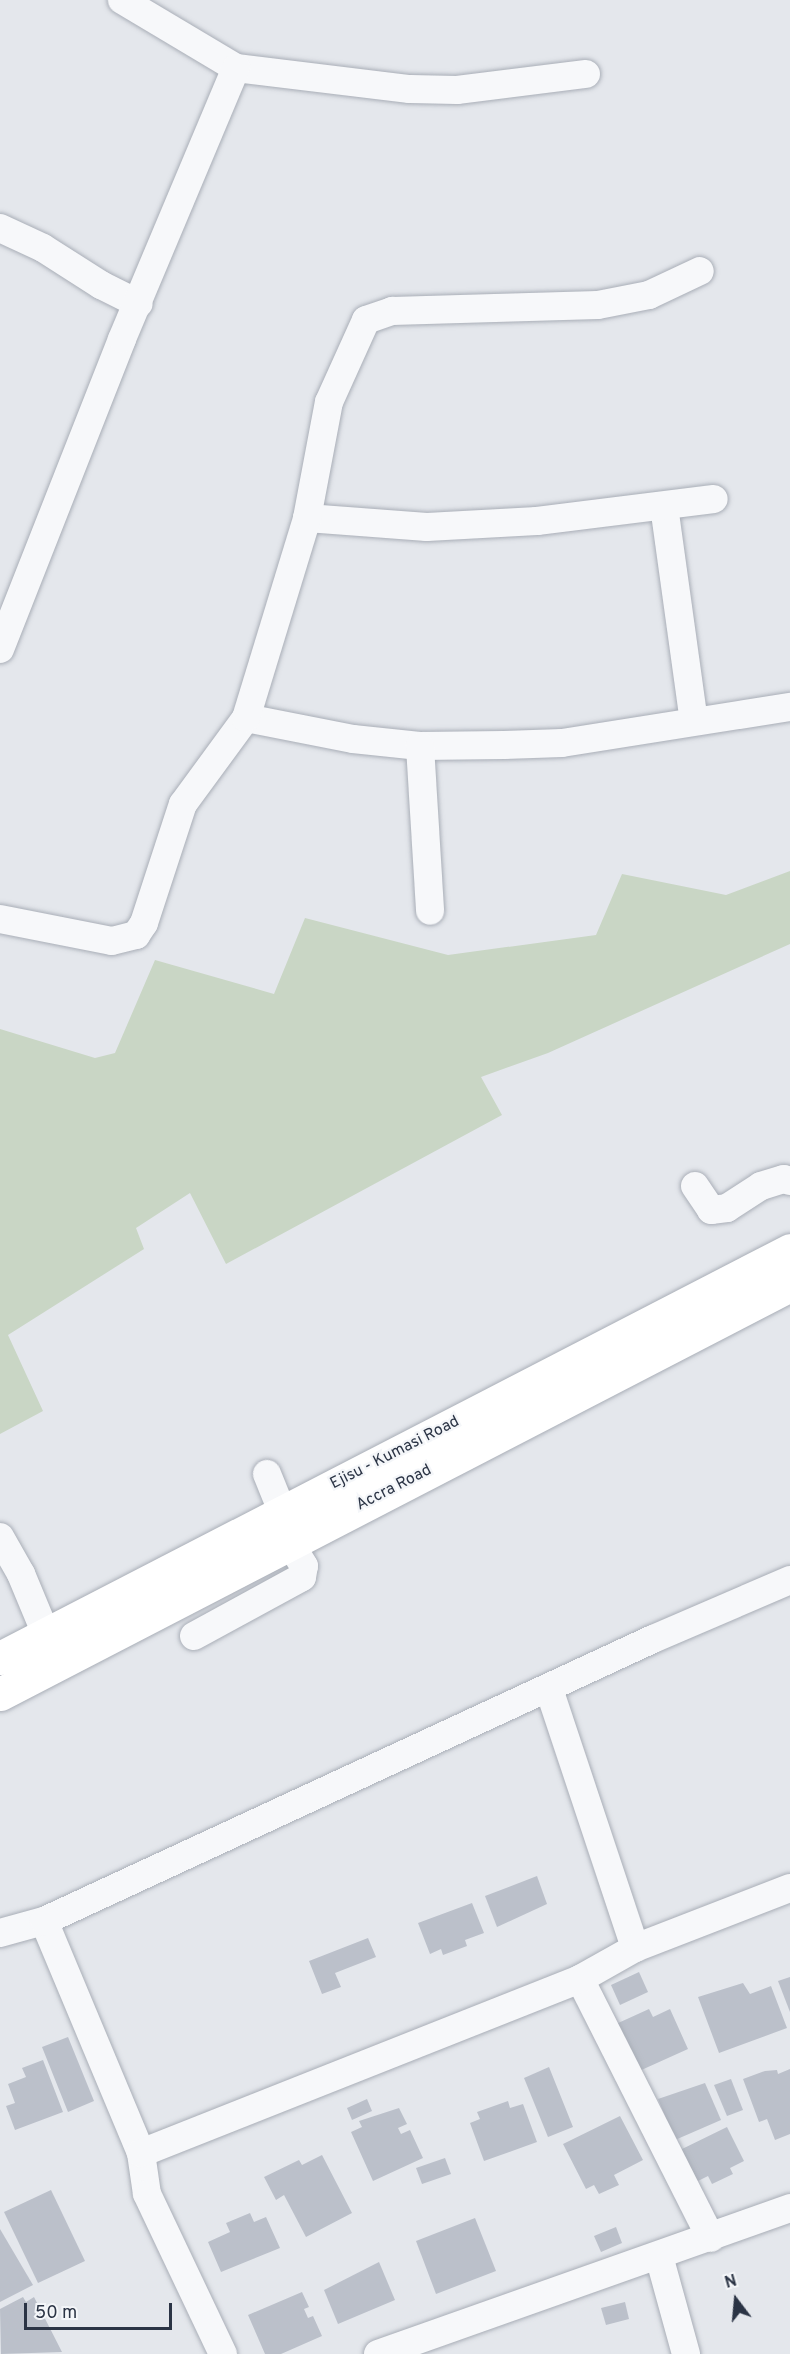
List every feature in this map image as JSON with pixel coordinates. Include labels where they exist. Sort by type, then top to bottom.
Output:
[{"type":"highway","name":"Ejisu - Kumasi Road","points":[[0,1658],[46,1634],[286,1526],[790,1250]]},
{"type":"highway","name":"Accra Road","points":[[0,1694],[286,1526],[790,1285]]},
{"type":"street","points":[[122,0],[236,68],[410,89],[457,90],[586,74]]},
{"type":"street","points":[[0,649],[122,339],[139,304],[236,68]]},
{"type":"street","points":[[0,228],[43,248],[101,285],[139,304]]},
{"type":"street","points":[[0,918],[112,941],[136,935],[144,923],[183,804],[246,718],[307,518],[329,402],[366,320],[392,311],[598,305],[649,295],[700,271]]},
{"type":"street","points":[[101,285],[122,339]]},
{"type":"street","points":[[307,518],[427,527],[537,521],[714,499]]},
{"type":"street","points":[[664,506],[694,721]]},
{"type":"street","points":[[246,718],[353,739],[420,746],[562,743],[790,707]]},
{"type":"street","points":[[420,746],[430,911]]},
{"type":"street","points":[[695,1186],[711,1210],[727,1208],[761,1186],[784,1179],[790,1181]]},
{"type":"street","points":[[194,1636],[302,1577],[303,1566],[267,1474]]},
{"type":"street","points":[[0,1537],[11,1580],[46,1634]]},
{"type":"street","points":[[0,1933],[44,1921],[790,1580]]},
{"type":"street","points":[[549,1689],[635,1948]]},
{"type":"street","points":[[141,2152],[580,1979],[635,1948],[790,1888]]},
{"type":"street","points":[[44,1921],[141,2152],[147,2193],[223,2354]]},
{"type":"street","points":[[580,1979],[711,2238]]},
{"type":"street","points":[[381,2354],[790,2208]]},
{"type":"street","points":[[659,2256],[686,2354]]},
{"type":"green space","points":[[790,871],[790,944],[548,1053],[481,1077],[502,1115],[226,1264],[190,1193],[136,1228],[144,1249],[8,1335],[43,1411],[0,1434],[0,1029],[95,1058],[115,1053],[155,960],[274,994],[305,918],[448,955],[596,935],[622,874],[726,895]]},
{"type":"building","points":[[537,1876],[547,1904],[497,1927],[485,1896]]},
{"type":"building","points":[[472,1903],[484,1933],[465,1940],[467,1946],[443,1955],[441,1949],[430,1954],[418,1923]]},
{"type":"building","points":[[368,1938],[376,1957],[335,1973],[341,1987],[322,1994],[309,1961]]},
{"type":"building","points":[[639,1972],[648,1992],[620,2005],[611,1985]]},
{"type":"building","points":[[790,1977],[790,2012],[778,1981]]},
{"type":"building","points":[[743,1983],[750,1994],[771,1986],[787,2028],[719,2053],[698,1997]]},
{"type":"building","points":[[649,2009],[653,2017],[670,2009],[688,2049],[637,2072],[616,2024]]},
{"type":"building","points":[[68,2037],[94,2101],[68,2112],[42,2047]]},
{"type":"building","points":[[43,2060],[63,2112],[15,2130],[6,2106],[15,2103],[8,2084],[26,2077],[22,2068]]},
{"type":"building","points":[[549,2067],[573,2127],[548,2137],[524,2078]]},
{"type":"building","points":[[790,2069],[790,2134],[775,2140],[767,2119],[759,2122],[743,2079],[765,2071],[777,2070],[778,2074]]},
{"type":"building","points":[[731,2079],[743,2110],[727,2116],[714,2085]]},
{"type":"building","points":[[705,2083],[721,2120],[675,2140],[658,2099]]},
{"type":"building","points":[[367,2099],[372,2111],[352,2120],[347,2108]]},
{"type":"building","points":[[508,2101],[510,2108],[523,2104],[537,2142],[484,2161],[470,2123],[480,2119],[477,2112]]},
{"type":"building","points":[[399,2108],[407,2124],[398,2128],[401,2134],[410,2130],[423,2158],[373,2181],[351,2132],[362,2127],[359,2121]]},
{"type":"building","points":[[620,2116],[643,2160],[614,2175],[619,2185],[599,2194],[594,2185],[586,2189],[563,2144]]},
{"type":"building","points":[[727,2127],[744,2161],[730,2168],[733,2174],[712,2184],[708,2176],[696,2182],[680,2150]]},
{"type":"building","points":[[322,2155],[352,2213],[306,2237],[284,2195],[276,2200],[264,2177],[299,2160],[302,2165]]},
{"type":"building","points":[[445,2158],[451,2174],[422,2184],[416,2168]]},
{"type":"building","points":[[51,2190],[85,2261],[38,2283],[4,2212]]},
{"type":"building","points":[[250,2213],[254,2222],[266,2217],[280,2248],[221,2272],[208,2242],[230,2232],[226,2223]]},
{"type":"building","points":[[475,2218],[496,2271],[436,2294],[416,2241]]},
{"type":"building","points":[[616,2227],[622,2243],[601,2252],[594,2236]]},
{"type":"building","points":[[0,2229],[33,2285],[0,2302]]},
{"type":"building","points":[[379,2262],[395,2300],[338,2324],[324,2290]]},
{"type":"building","points":[[302,2292],[309,2307],[304,2309],[308,2318],[313,2316],[322,2336],[281,2354],[265,2354],[248,2315]]},
{"type":"building","points":[[23,2297],[26,2302],[34,2297],[62,2352],[1,2354],[0,2309]]},
{"type":"building","points":[[625,2302],[629,2319],[606,2325],[601,2308]]}]
